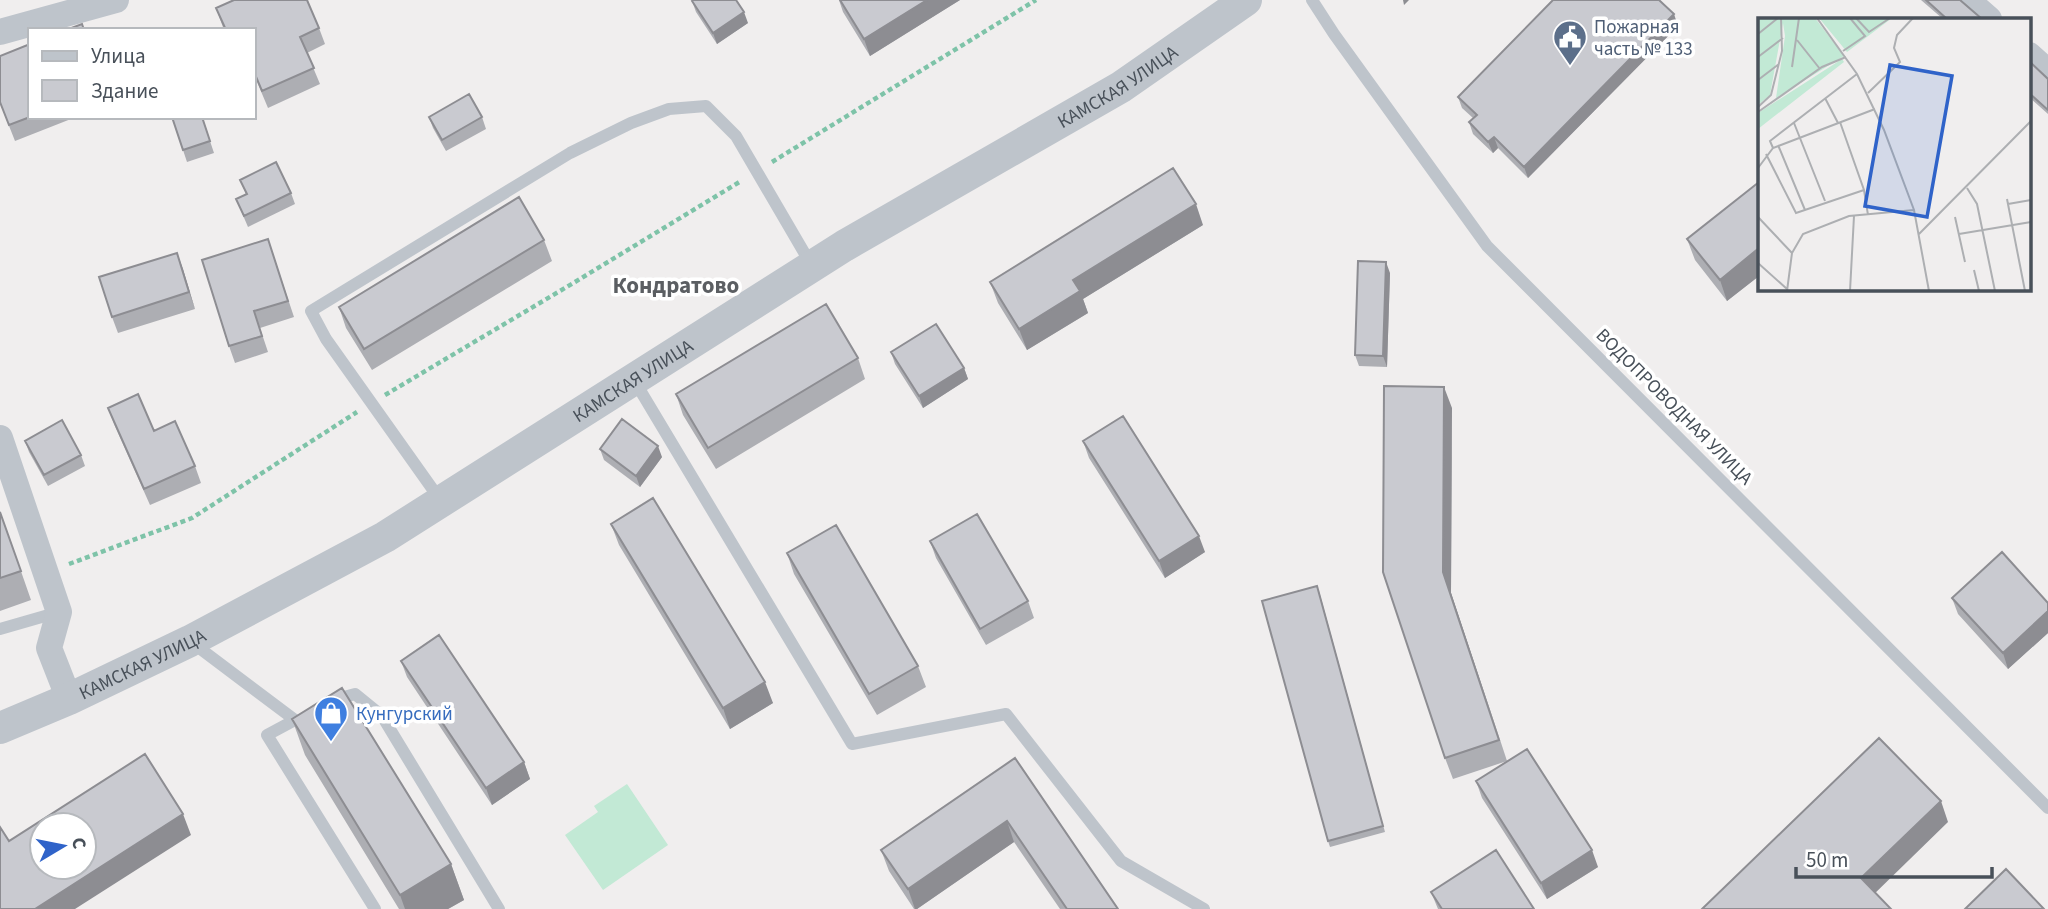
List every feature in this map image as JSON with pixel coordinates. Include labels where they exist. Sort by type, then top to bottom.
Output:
[{"type":"street","points":[[0,32],[116,0]]},
{"type":"street","name":"КАМСКАЯ УЛИЦА","points":[[0,728],[69,699],[190,641],[385,537],[844,246],[1121,87],[1246,0]]},
{"type":"street","points":[[1967,0],[1988,18]]},
{"type":"street","points":[[2030,56],[2048,72]]},
{"type":"street","points":[[0,438],[59,612],[49,648],[69,699]]},
{"type":"lane","name":"ВОДОПРОВОДНАЯ УЛИЦА","points":[[1312,0],[1487,246],[2048,808]]},
{"type":"lane","points":[[442,502],[326,339],[311,311],[570,153],[631,123],[668,109],[706,106],[736,136],[812,266]]},
{"type":"lane","points":[[634,380],[852,744],[1006,714],[1121,861],[1204,909]]},
{"type":"lane","points":[[0,629],[59,612]]},
{"type":"lane","points":[[190,641],[306,714]]},
{"type":"lane","points":[[375,909],[267,736],[339,697],[355,694],[382,716],[499,909]]},
{"type":"path","points":[[45,573],[192,518],[371,403],[587,275],[1036,0]]},
{"type":"green space","points":[[627,784],[668,845],[603,890],[565,835],[598,812],[594,806]]},
{"type":"building","points":[[234,0],[307,0],[319,28],[300,37],[314,68],[262,91],[256,77],[256,28],[225,28],[216,8]]},
{"type":"building","points":[[693,0],[736,0],[744,12],[713,33]]},
{"type":"building","points":[[840,0],[927,0],[864,39]]},
{"type":"building","name":"Пожарная часть № 133","points":[[1553,0],[1659,0],[1674,14],[1524,167],[1494,137],[1488,142],[1469,122],[1477,115],[1458,97]]},
{"type":"building","points":[[1926,0],[1960,0],[1981,18],[1946,18]]},
{"type":"building","points":[[28,45],[28,118],[9,125],[0,102],[0,56]]},
{"type":"building","points":[[2030,62],[2048,79],[2048,110],[2030,94]]},
{"type":"building","points":[[469,94],[482,117],[442,140],[429,117]]},
{"type":"building","points":[[173,119],[203,119],[210,141],[183,150]]},
{"type":"building","points":[[276,162],[291,193],[244,216],[236,199],[247,194],[240,180]]},
{"type":"building","points":[[1173,168],[1196,204],[1073,280],[1080,291],[1019,329],[990,282]]},
{"type":"building","points":[[1758,183],[1758,249],[1720,280],[1687,239]]},
{"type":"building","points":[[519,197],[544,240],[364,349],[339,307]]},
{"type":"building","points":[[268,239],[288,301],[254,311],[262,336],[229,346],[202,260]]},
{"type":"building","points":[[177,253],[189,292],[112,317],[99,277]]},
{"type":"building","points":[[1358,261],[1386,262],[1383,356],[1355,355]]},
{"type":"building","points":[[826,304],[858,358],[708,448],[676,394]]},
{"type":"building","points":[[936,324],[964,368],[919,396],[891,352]]},
{"type":"building","points":[[1384,386],[1444,387],[1443,572],[1499,740],[1445,758],[1383,572]]},
{"type":"building","points":[[138,394],[154,431],[175,421],[195,466],[144,489],[108,408]]},
{"type":"building","points":[[1123,416],[1199,536],[1159,561],[1083,441]]},
{"type":"building","points":[[622,419],[658,446],[636,476],[600,449]]},
{"type":"building","points":[[62,420],[81,455],[44,475],[25,441]]},
{"type":"building","points":[[653,498],[765,682],[723,708],[611,524]]},
{"type":"building","points":[[0,512],[21,571],[0,578]]},
{"type":"building","points":[[977,514],[1028,601],[980,629],[930,541]]},
{"type":"building","points":[[836,525],[918,666],[869,694],[787,553]]},
{"type":"building","points":[[2002,552],[2048,603],[2048,611],[2003,653],[1952,598]]},
{"type":"building","points":[[1317,586],[1383,826],[1328,841],[1262,601]]},
{"type":"building","points":[[439,635],[524,762],[486,788],[401,661]]},
{"type":"building","points":[[342,688],[451,864],[400,895],[292,719]]},
{"type":"building","points":[[1879,738],[1941,801],[1861,878],[1891,909],[1702,909]]},
{"type":"building","points":[[1527,749],[1592,850],[1541,883],[1476,781]]},
{"type":"building","points":[[145,754],[183,814],[98,869],[98,811],[56,811]]},
{"type":"building","points":[[1015,758],[1118,909],[1067,909],[1007,821],[908,889],[881,850]]},
{"type":"building","points":[[0,827],[9,841],[28,829],[28,881],[79,881],[35,909],[0,909]]},
{"type":"building","points":[[1496,850],[1534,909],[1442,909],[1431,892]]},
{"type":"building","points":[[2006,869],[2044,909],[1965,909]]},
{"type":"place","name":"Пожарная часть № 133","points":[[1570,67]]},
{"type":"place","name":"Кунгурский","points":[[331,743]]},
{"type":"district","name":"Кондратово","points":[[676,285]]}]
